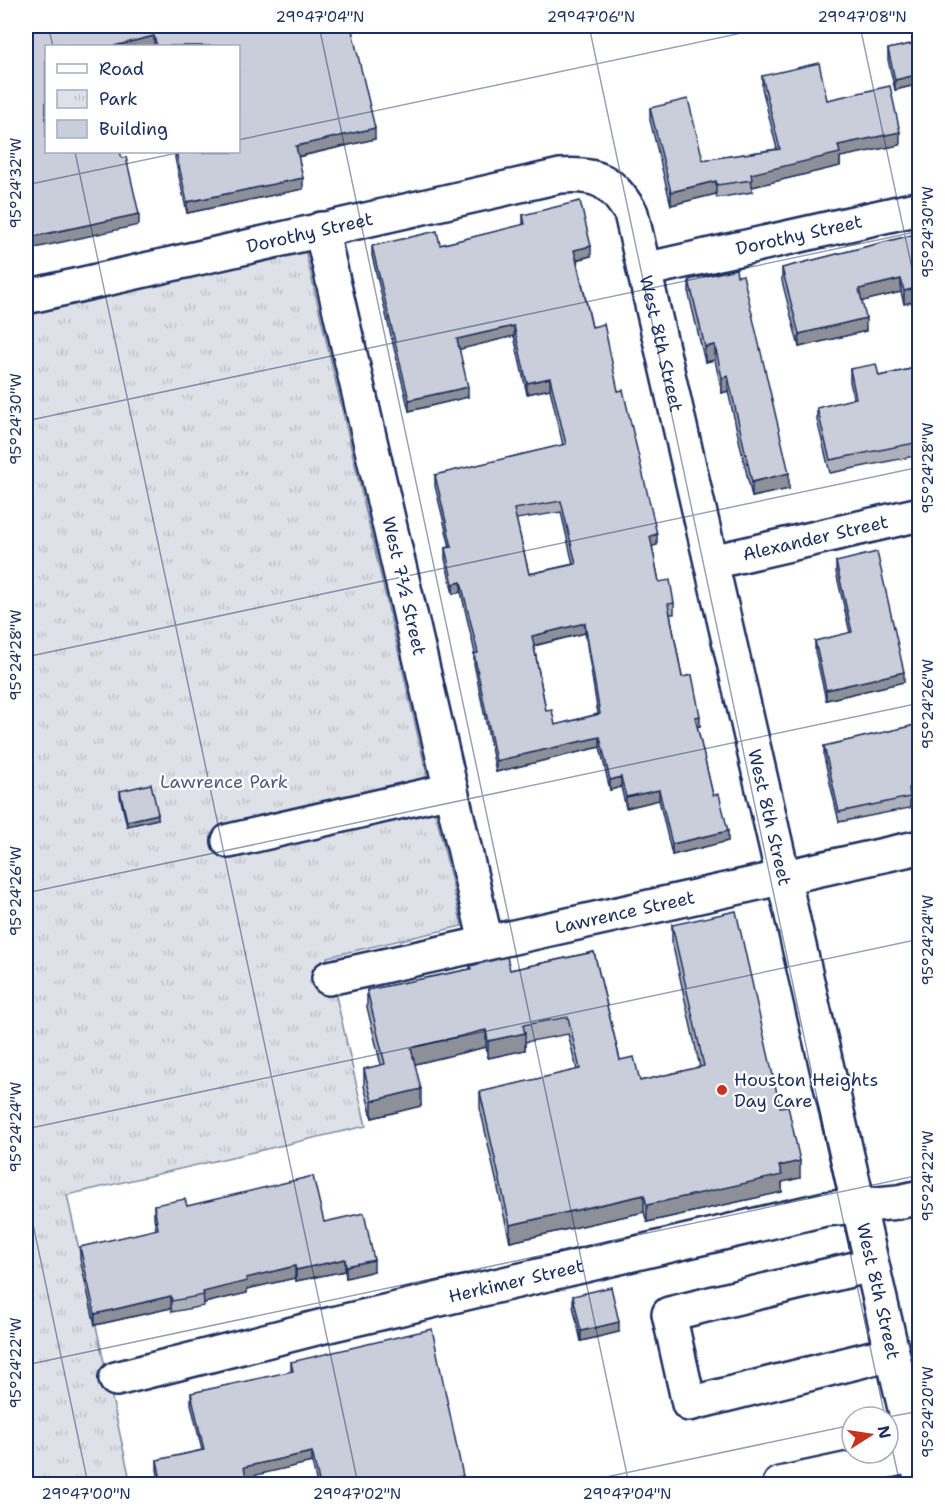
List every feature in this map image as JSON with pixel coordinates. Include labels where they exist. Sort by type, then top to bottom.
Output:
[{"type":"street","name":"Dorothy Street","points":[[26,297],[560,176],[584,174],[594,177]]},
{"type":"street","name":"West 8th Street","points":[[594,177],[606,182],[619,193],[631,213],[857,1206],[918,1461]]},
{"type":"street","name":"Dorothy Street","points":[[644,270],[920,208]]},
{"type":"street","name":"West 7½ Street","points":[[321,230],[486,942]]},
{"type":"street","name":"Alexander Street","points":[[712,562],[920,514]]},
{"type":"street","points":[[229,841],[451,790]]},
{"type":"street","name":"Lawrence Street","points":[[329,978],[920,847]]},
{"type":"street","name":"Herkimer Street","points":[[116,1379],[320,1327],[825,1209],[920,1197]]},
{"type":"street","points":[[871,1265],[669,1314],[689,1404],[892,1353]]},
{"type":"street","points":[[780,1485],[918,1461]]},
{"type":"green space","name":"Lawrence Park","points":[[304,245],[462,926],[327,957],[366,1126],[67,1195],[131,1484],[26,1484],[26,310]]},
{"type":"building","points":[[26,26],[351,26],[375,128],[296,146],[303,178],[187,202],[176,153],[240,153],[240,45],[157,45],[154,36],[118,45],[45,45],[45,153],[120,153],[122,158],[126,157],[139,214],[26,238]]},
{"type":"building","points":[[920,42],[920,74],[895,80],[888,49]]},
{"type":"building","points":[[819,63],[827,100],[890,86],[900,132],[838,145],[840,153],[751,174],[752,180],[717,185],[716,181],[671,192],[650,108],[688,99],[703,160],[780,149],[762,76]]},
{"type":"building","points":[[580,201],[591,246],[574,250],[592,327],[604,324],[618,391],[623,390],[657,534],[650,536],[659,582],[670,580],[674,603],[668,604],[682,677],[692,675],[700,716],[695,717],[713,795],[719,794],[728,831],[672,844],[659,790],[626,797],[621,777],[610,780],[600,737],[496,761],[474,654],[478,653],[461,582],[453,584],[445,548],[452,547],[435,475],[566,444],[550,378],[527,383],[514,326],[457,339],[468,387],[409,400],[372,246],[437,231],[440,245],[525,224],[523,215]],"holes":[[[561,501],[576,564],[529,574],[514,509]],[[585,623],[600,714],[555,725],[552,710],[546,711],[532,636]]]},
{"type":"building","points":[[920,233],[920,287],[904,291],[901,279],[859,289],[866,318],[799,334],[782,268]]},
{"type":"building","points":[[736,269],[737,276],[743,275],[789,473],[752,482],[728,376],[722,378],[715,345],[705,347],[689,280]]},
{"type":"building","points":[[876,364],[879,376],[920,367],[920,442],[830,460],[817,408],[856,398],[850,369]]},
{"type":"building","points":[[877,552],[904,672],[826,690],[815,641],[852,632],[836,562]]},
{"type":"building","points":[[920,724],[920,786],[909,788],[910,797],[839,812],[824,746]]},
{"type":"building","points":[[151,784],[158,814],[127,821],[120,791]]},
{"type":"building","points":[[920,908],[920,931],[914,909]]},
{"type":"building","name":"Houston Heights Day Care","points":[[736,911],[780,1107],[788,1106],[800,1161],[779,1166],[782,1175],[647,1205],[644,1195],[510,1225],[480,1092],[580,1069],[568,1017],[523,1025],[525,1033],[488,1041],[486,1030],[411,1048],[421,1089],[372,1101],[364,1069],[385,1064],[367,990],[471,969],[470,966],[507,957],[510,970],[594,952],[620,1060],[634,1057],[640,1081],[704,1066],[672,925]]},
{"type":"building","points":[[313,1176],[324,1222],[364,1213],[374,1260],[346,1266],[345,1259],[296,1270],[295,1266],[246,1278],[247,1281],[203,1292],[204,1295],[172,1301],[171,1296],[95,1314],[80,1247],[158,1229],[154,1205],[185,1199],[187,1206]]},
{"type":"building","points":[[611,1287],[619,1322],[581,1331],[573,1296]]},
{"type":"building","points":[[432,1329],[463,1476],[421,1485],[320,1485],[312,1452],[244,1467],[248,1485],[162,1485],[157,1460],[204,1450],[191,1393],[293,1371],[291,1362]]},
{"type":"place","name":"Houston Heights Day Care","points":[[722,1090]]}]
